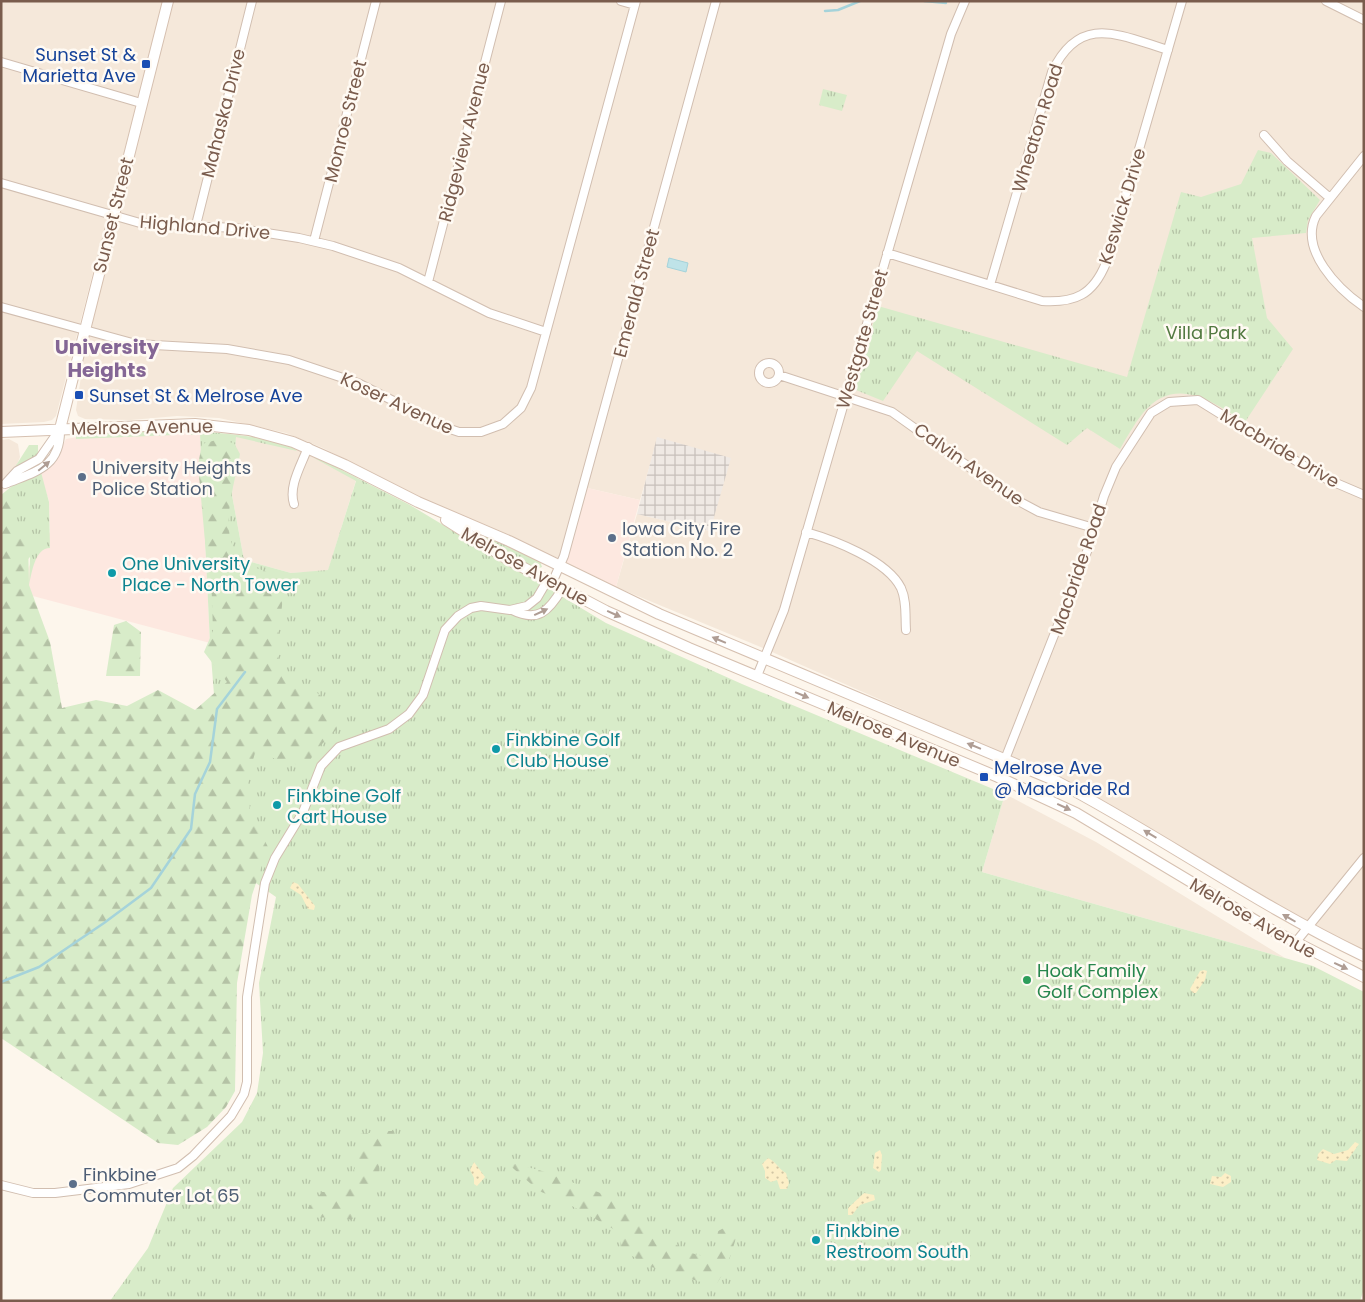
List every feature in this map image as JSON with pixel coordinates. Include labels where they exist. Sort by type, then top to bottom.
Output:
[{"type":"main road","name":"Sunset Street","points":[[60,429],[168,1]]},
{"type":"main road","name":"Melrose Avenue","points":[[1,432],[154,424],[213,425],[268,434],[308,447],[418,502],[509,540],[666,617],[1056,781],[1101,805],[1306,927],[1364,956]]},
{"type":"main road","name":"Melrose Avenue","points":[[418,502],[494,551],[549,582],[639,626],[998,777],[1076,813],[1295,943],[1364,977]]},
{"type":"street","name":"Mahaska Drive","points":[[196,225],[252,1]]},
{"type":"street","name":"Monroe Street","points":[[314,241],[376,1]]},
{"type":"street","name":"Ridgeview Avenue","points":[[428,282],[501,1]]},
{"type":"street","points":[[621,1],[636,3]]},
{"type":"street","name":"Emerald Street","points":[[510,610],[520,609],[533,603],[560,566],[716,1]]},
{"type":"street","name":"Westgate Street","points":[[757,676],[784,610],[950,34],[964,1]]},
{"type":"street","name":"Keswick Drive","points":[[887,253],[1042,301],[1056,302],[1077,298],[1097,282],[1106,263],[1182,1]]},
{"type":"street","points":[[1326,1],[1364,20]]},
{"type":"street","name":"Koser Avenue","points":[[1,307],[136,344],[227,349],[289,360],[340,376],[447,428],[469,433],[494,428],[513,416],[521,408],[531,388],[636,3]]},
{"type":"street","name":"Wheaton Road","points":[[990,285],[1052,72],[1059,56],[1067,46],[1076,40],[1098,33],[1124,36],[1168,50]]},
{"type":"street","points":[[1,62],[141,103]]},
{"type":"street","points":[[1264,135],[1287,161],[1330,198]]},
{"type":"street","points":[[1364,156],[1312,224],[1315,247],[1329,275],[1340,288],[1364,307]]},
{"type":"street","name":"Highland Drive","points":[[1,183],[154,226],[196,225],[252,230],[314,241],[376,260],[428,282],[489,312],[546,332]]},
{"type":"street","name":"Calvin Avenue","points":[[779,376],[880,406],[905,419],[985,479],[1032,508],[1063,520],[1094,528]]},
{"type":"street","name":"Macbride Road","points":[[998,777],[1062,616],[1116,467],[1151,413],[1169,402],[1198,400]]},
{"type":"street","name":"Macbride Drive","points":[[1198,400],[1322,477],[1364,495]]},
{"type":"street","name":"Sunset Street","points":[[3,486],[17,471],[39,460],[60,429]]},
{"type":"street","points":[[294,504],[294,485],[308,447]]},
{"type":"street","points":[[806,532],[851,548],[878,565],[892,578],[900,588],[904,600],[906,630]]},
{"type":"street","points":[[1,1184],[43,1194],[129,1184],[157,1176],[178,1168],[231,1116],[244,1094],[247,1082],[247,997],[265,884],[275,858],[300,819],[321,766],[339,747],[389,729],[409,714],[423,695],[445,630],[458,616],[471,608],[481,606],[510,610],[530,617],[541,614],[551,607],[562,589]]},
{"type":"street","points":[[1295,943],[1306,927],[1364,858]]},
{"type":"shaded area","points":[[1,1],[163,1],[56,416],[52,420],[44,422],[1,424]]},
{"type":"shaded area","points":[[173,1],[1364,1],[1364,950],[1324,931],[1253,891],[1083,789],[763,648],[616,587],[637,514],[710,531],[658,437],[640,500],[583,487],[562,560],[421,498],[323,448],[286,433],[219,418],[177,416],[131,420],[85,419],[78,416],[76,410],[86,343]]},
{"type":"shaded area","points":[[200,431],[210,643],[14,591],[50,532],[49,501],[40,473],[61,449],[66,439],[104,432]]},
{"type":"shaded area","points":[[236,435],[287,445],[357,477],[328,571],[291,573],[244,560],[232,495]]},
{"type":"shaded area","points":[[657,437],[731,458],[710,531],[637,514]]},
{"type":"shaded area","points":[[9,439],[18,444],[20,457],[16,467],[1,482],[1,440]]},
{"type":"shaded area","points":[[583,487],[640,500],[616,587],[562,560]]},
{"type":"shaded area","points":[[1005,794],[1096,842],[1285,958],[982,872]]},
{"type":"green space","points":[[823,89],[847,95],[842,111],[819,105]]},
{"type":"green space","name":"Villa Park","points":[[1258,150],[1271,153],[1320,200],[1308,220],[1306,233],[1252,238],[1267,318],[1293,349],[1245,422],[1207,400],[1181,393],[1168,395],[1155,401],[1140,417],[1120,449],[1087,428],[1067,445],[917,351],[883,401],[856,390],[878,306],[1127,377],[1181,192],[1201,197],[1241,184]]},
{"type":"green space","points":[[168,431],[174,435],[76,439],[76,436],[104,432]]},
{"type":"green space","points":[[194,432],[232,434],[264,439],[290,446],[297,451],[236,437],[232,495],[244,560],[291,573],[328,570],[356,481],[314,458],[320,459],[410,505],[606,623],[742,684],[1005,794],[982,872],[1313,966],[1364,992],[1364,1289],[1360,1301],[110,1301],[148,1248],[173,1188],[242,1122],[257,1093],[263,1053],[259,983],[276,897],[227,863],[210,643],[200,434],[190,435]]},
{"type":"green space","points":[[216,440],[234,443],[240,454],[229,512],[231,541],[236,553],[251,566],[272,574],[281,589],[282,605],[277,646],[278,657],[284,676],[312,690],[326,701],[335,717],[337,729],[316,750],[306,767],[255,753],[248,777],[250,812],[268,847],[252,895],[237,983],[235,1091],[226,1107],[207,1127],[178,1145],[158,1143],[1,1038],[1,504],[9,498],[13,500],[14,504],[11,513],[14,529],[28,538],[29,585],[50,642],[62,708],[96,700],[127,706],[158,690],[195,710],[227,682],[204,652],[213,631],[211,571],[206,552],[198,465],[202,444]]},
{"type":"green space","points":[[29,445],[38,445],[38,456],[13,470]]},
{"type":"green space","points":[[41,472],[49,502],[50,548],[45,549],[38,556],[29,585],[30,557],[1,588],[1,495],[17,482]]},
{"type":"green space","points":[[468,527],[540,561],[542,567],[536,569],[468,530]]},
{"type":"green space","points":[[126,621],[141,632],[140,676],[106,676],[114,625]]},
{"type":"green space","points":[[287,776],[302,778],[292,814],[286,824]]},
{"type":"green space","points":[[385,1131],[394,1131],[396,1140],[377,1154],[379,1175],[377,1182],[359,1207],[356,1216],[351,1220],[342,1217],[316,1217],[308,1208],[322,1192],[335,1192],[347,1187],[357,1163],[357,1140],[360,1134],[370,1133],[376,1137]]},
{"type":"green space","points":[[505,1161],[542,1171],[627,1203],[648,1225],[687,1252],[707,1257],[716,1244],[718,1231],[730,1225],[738,1228],[735,1242],[722,1276],[714,1286],[648,1266],[623,1250],[617,1231],[563,1201],[539,1191]]},
{"type":"sand","points":[[293,882],[298,884],[315,906],[314,910],[308,909],[301,895],[290,888]]},
{"type":"sand","points":[[1200,971],[1207,971],[1205,980],[1196,993],[1193,993],[1190,989]]},
{"type":"sand","points":[[1355,1142],[1359,1144],[1347,1161],[1336,1160],[1330,1164],[1317,1160],[1318,1154],[1323,1149],[1334,1154],[1348,1150]]},
{"type":"sand","points":[[880,1150],[882,1155],[881,1170],[879,1172],[873,1168],[875,1153]]},
{"type":"sand","points":[[768,1158],[786,1173],[789,1183],[787,1189],[780,1189],[777,1180],[771,1182],[765,1178],[762,1164]]},
{"type":"sand","points":[[474,1162],[485,1177],[477,1186],[474,1184],[474,1178],[470,1170]]},
{"type":"sand","points":[[1225,1173],[1231,1176],[1231,1182],[1223,1187],[1210,1184],[1212,1176],[1221,1177]]},
{"type":"sand","points":[[864,1193],[874,1195],[875,1200],[860,1205],[852,1215],[848,1215],[848,1208]]},
{"type":"water","points":[[669,258],[688,263],[686,272],[667,267]]},
{"type":"waterway","points":[[825,11],[838,10],[860,1]]},
{"type":"waterway","points":[[924,1],[946,3]]},
{"type":"waterway","points":[[1,982],[39,967],[104,923],[151,888],[191,829],[195,794],[210,762],[217,709],[245,672]]},
{"type":"place","name":"Sunset St & Marietta Ave","points":[[146,64]]},
{"type":"place","name":"Sunset St & Melrose Ave","points":[[79,395]]},
{"type":"place","name":"University Heights Police Station","points":[[82,477]]},
{"type":"place","name":"Iowa City Fire Station No. 2","points":[[612,538]]},
{"type":"place","name":"One University Place - North Tower","points":[[112,573]]},
{"type":"place","name":"Finkbine Golf Club House","points":[[496,749]]},
{"type":"place","name":"Melrose Ave @ Macbride Rd","points":[[984,777]]},
{"type":"place","name":"Finkbine Golf Cart House","points":[[277,805]]},
{"type":"place","name":"Hoak Family Golf Complex","points":[[1027,980]]},
{"type":"place","name":"Finkbine Commuter Lot 65","points":[[73,1184]]},
{"type":"place","name":"Finkbine Restroom South","points":[[816,1240]]},
{"type":"district","name":"University Heights","points":[[107,358]]}]
